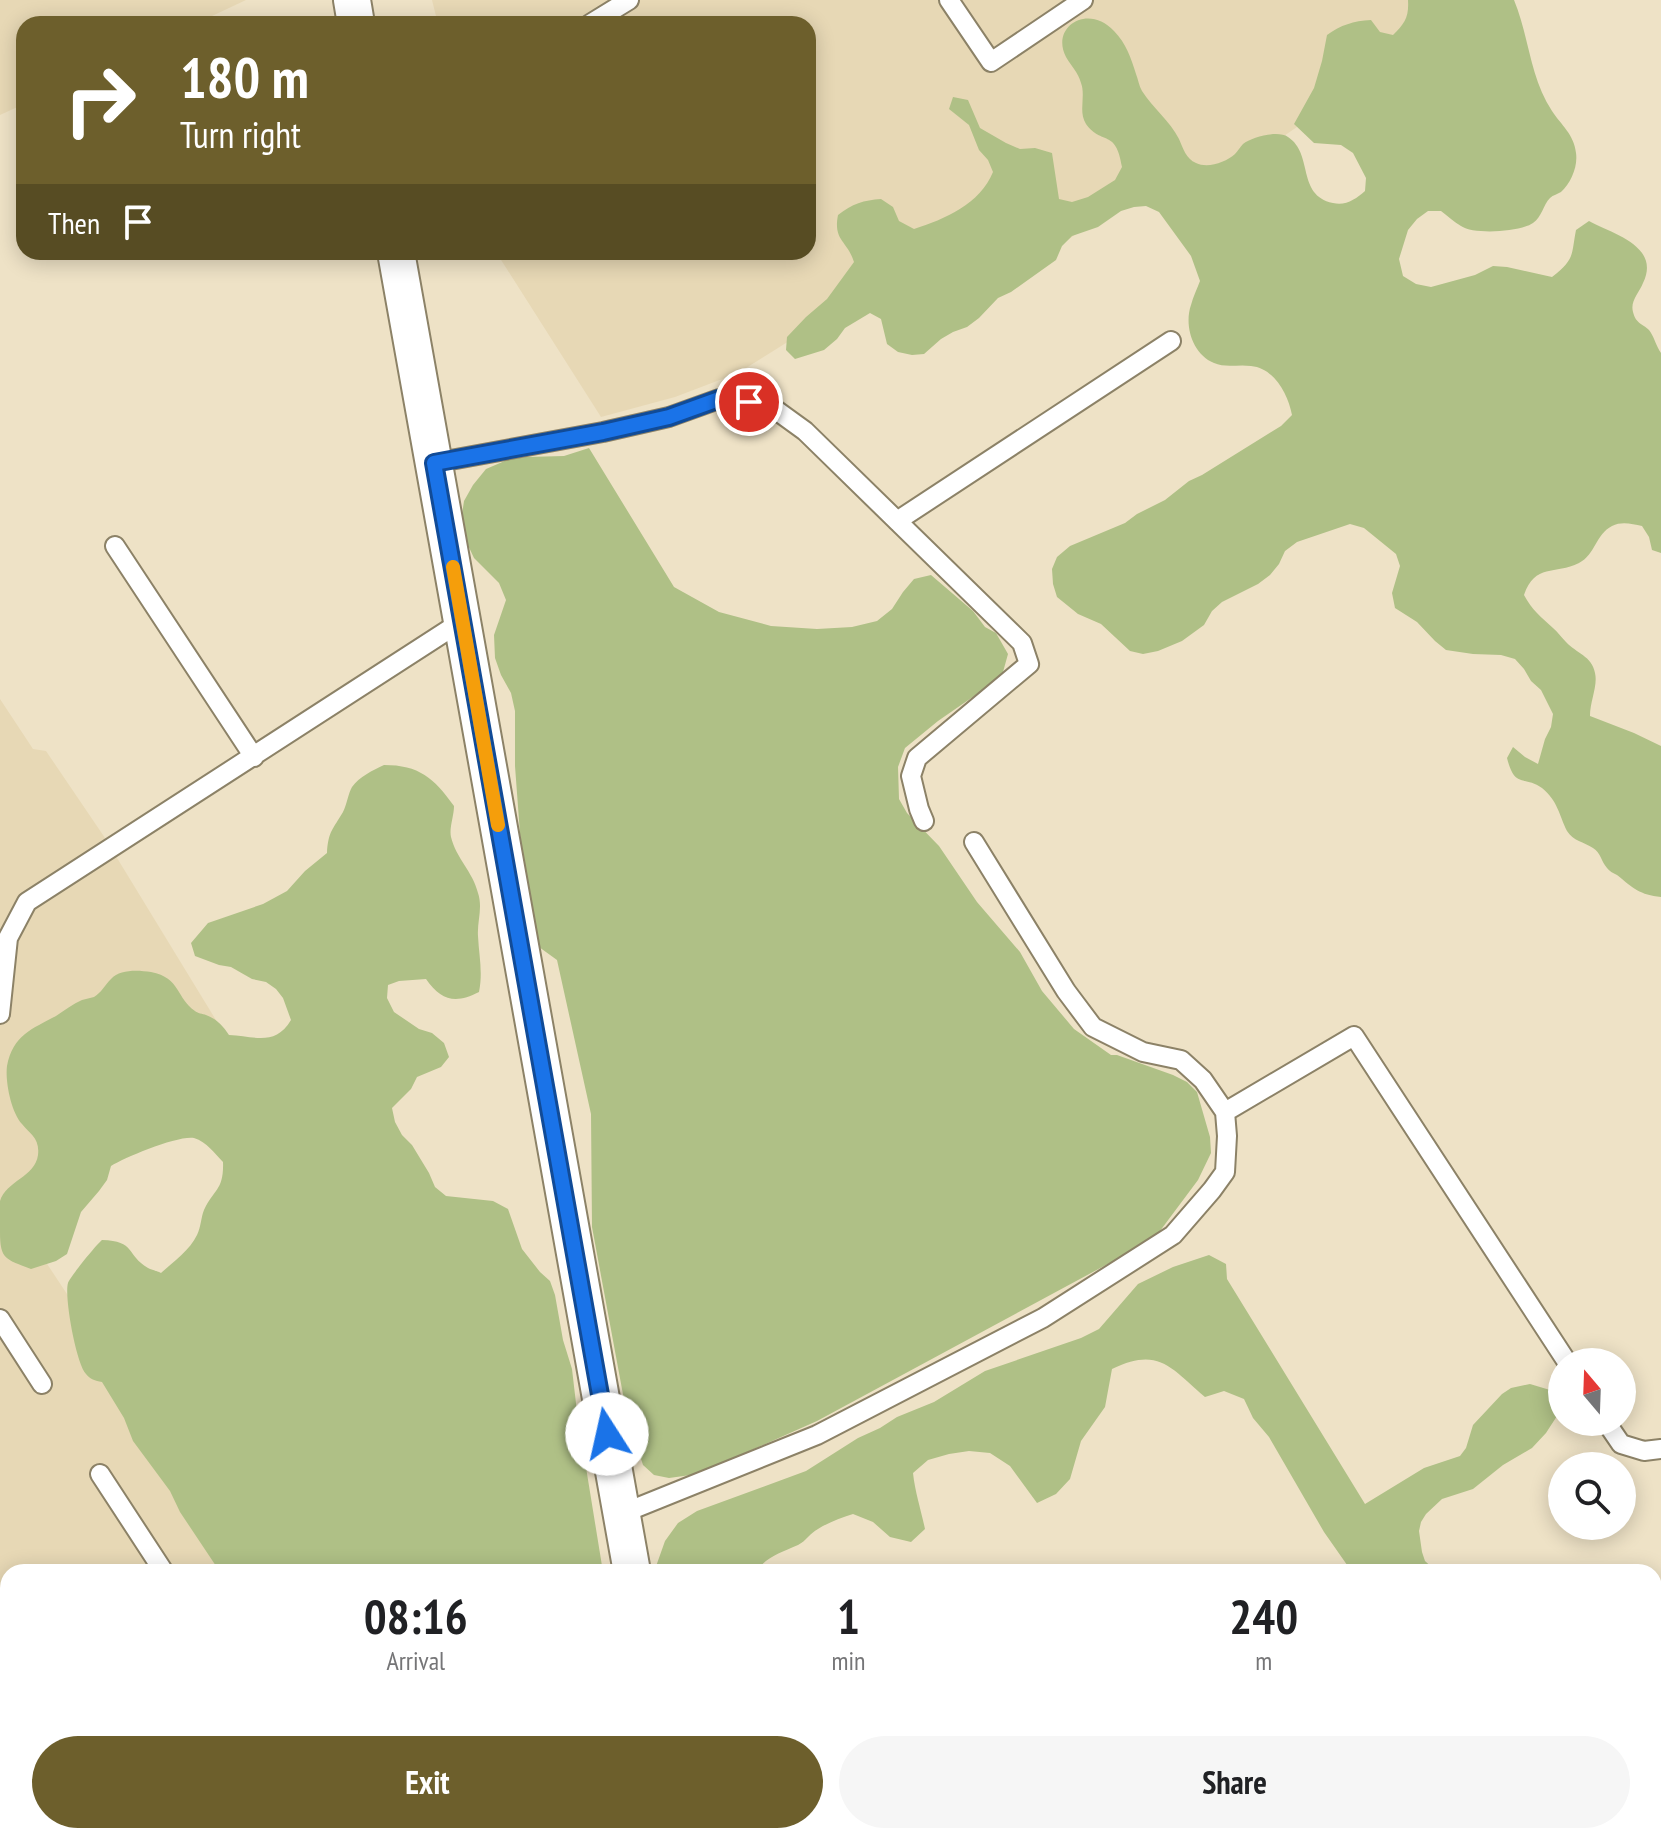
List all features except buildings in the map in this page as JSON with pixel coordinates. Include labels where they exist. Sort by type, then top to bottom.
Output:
[{"type":"street","points":[[397,260],[630,1564]]},
{"type":"lane","points":[[603,16],[629,0]]},
{"type":"lane","points":[[949,0],[991,62],[1083,0]]},
{"type":"lane","points":[[897,521],[1171,341]]},
{"type":"lane","points":[[434,463],[603,432],[669,417],[719,399],[749,402],[776,410],[805,431],[1022,643],[1029,664],[917,758],[911,776],[924,821]]},
{"type":"lane","points":[[115,546],[254,757]]},
{"type":"lane","points":[[0,1014],[8,938],[27,902],[462,621]]},
{"type":"lane","points":[[621,1514],[817,1435],[1043,1318],[1173,1235],[1225,1172],[1225,1112],[1203,1080],[1181,1060],[1143,1052],[1093,1027],[1066,991],[974,842]]},
{"type":"lane","points":[[1225,1112],[1354,1036],[1558,1348]]},
{"type":"lane","points":[[0,1319],[42,1384]]},
{"type":"lane","points":[[1616,1436],[1621,1444],[1644,1451],[1661,1449]]},
{"type":"lane","points":[[100,1474],[159,1564]]},
{"type":"shaded area","points":[[0,0],[246,0],[212,16],[16,16],[16,108],[0,115]]},
{"type":"shaded area","points":[[432,0],[1443,0],[1456,18],[1189,201],[1137,191],[1035,263],[1000,209],[738,373],[675,397],[601,417],[501,260],[816,260],[816,16],[436,16]]},
{"type":"shaded area","points":[[0,699],[33,749],[46,751],[103,835],[244,1066],[16,1217],[246,1564],[0,1564]]},
{"type":"green space","points":[[1408,0],[1514,0],[1539,85],[1552,111],[1573,140],[1576,158],[1568,184],[1550,198],[1538,218],[1527,226],[1476,231],[1461,226],[1441,211],[1428,211],[1408,230],[1399,259],[1403,276],[1416,284],[1431,287],[1475,275],[1493,266],[1552,277],[1571,256],[1576,230],[1589,221],[1632,243],[1646,260],[1647,270],[1632,308],[1636,319],[1649,330],[1661,353],[1661,553],[1652,550],[1642,526],[1616,524],[1602,534],[1589,555],[1579,563],[1540,574],[1524,595],[1537,613],[1593,667],[1595,683],[1590,716],[1661,746],[1661,897],[1637,890],[1609,870],[1596,850],[1569,834],[1555,803],[1542,788],[1513,774],[1507,758],[1513,747],[1538,764],[1551,727],[1553,714],[1541,690],[1515,659],[1446,650],[1417,622],[1395,608],[1392,593],[1400,566],[1396,554],[1364,528],[1350,524],[1297,542],[1285,551],[1270,575],[1222,602],[1204,625],[1182,641],[1158,651],[1143,654],[1130,651],[1101,624],[1078,614],[1057,597],[1052,569],[1057,557],[1070,546],[1125,523],[1165,500],[1189,481],[1281,426],[1292,415],[1279,383],[1267,372],[1251,366],[1214,363],[1195,346],[1189,330],[1189,313],[1200,281],[1191,256],[1159,212],[1146,206],[1134,207],[1121,211],[1098,227],[1072,236],[1062,246],[1056,260],[998,298],[967,327],[941,339],[924,354],[898,352],[887,344],[881,319],[870,313],[845,328],[824,350],[795,359],[786,350],[787,337],[827,299],[854,262],[837,230],[838,215],[858,203],[881,199],[893,207],[899,221],[914,229],[960,209],[987,183],[993,172],[979,150],[969,125],[949,109],[953,97],[968,100],[980,128],[1006,143],[1020,149],[1035,148],[1052,153],[1059,199],[1072,202],[1088,197],[1115,180],[1122,167],[1116,147],[1086,124],[1081,83],[1062,46],[1068,28],[1084,19],[1104,23],[1118,36],[1130,57],[1142,91],[1171,126],[1185,153],[1193,161],[1201,165],[1217,164],[1231,157],[1252,139],[1272,134],[1284,135],[1296,144],[1301,153],[1314,192],[1322,199],[1338,204],[1354,199],[1365,191],[1366,178],[1353,153],[1341,145],[1314,143],[1294,124],[1314,88],[1327,35],[1348,24],[1371,20],[1380,32],[1393,35],[1405,19]]},
{"type":"green space","points":[[589,448],[674,587],[719,612],[771,626],[817,629],[852,627],[877,621],[892,609],[914,579],[931,575],[973,611],[985,627],[996,633],[1008,654],[1003,672],[905,748],[898,767],[899,799],[907,813],[939,846],[977,902],[1020,952],[1042,991],[1074,1029],[1111,1055],[1187,1082],[1197,1092],[1210,1137],[1211,1153],[1198,1180],[1154,1239],[817,1421],[698,1474],[669,1478],[654,1475],[643,1465],[627,1416],[592,1227],[591,1114],[557,960],[539,947],[531,927],[515,766],[515,711],[511,693],[495,658],[494,635],[506,600],[499,583],[474,558],[461,521],[464,501],[486,469],[507,460],[564,456]]},
{"type":"green space","points":[[384,765],[407,767],[425,775],[440,788],[454,806],[451,837],[476,885],[480,904],[479,992],[463,998],[450,998],[437,992],[426,979],[388,985],[387,998],[394,1012],[419,1029],[432,1033],[444,1043],[449,1057],[441,1067],[417,1077],[411,1089],[392,1108],[395,1122],[412,1145],[435,1187],[446,1196],[493,1201],[508,1209],[522,1249],[550,1281],[572,1369],[602,1564],[215,1564],[180,1512],[170,1491],[133,1441],[124,1418],[102,1382],[89,1377],[82,1367],[72,1329],[67,1290],[70,1280],[102,1240],[126,1246],[141,1263],[161,1273],[190,1246],[204,1210],[220,1184],[223,1171],[223,1162],[199,1140],[187,1138],[165,1143],[111,1166],[107,1180],[81,1212],[67,1254],[56,1261],[31,1269],[10,1260],[1,1248],[0,1201],[8,1188],[32,1169],[38,1155],[36,1140],[18,1119],[8,1088],[7,1066],[19,1040],[75,1003],[94,997],[115,976],[135,971],[151,972],[168,979],[189,1006],[217,1021],[229,1035],[263,1038],[278,1034],[291,1020],[276,989],[231,967],[195,956],[191,943],[208,923],[263,904],[287,891],[327,853],[330,835],[352,787]]},
{"type":"green space","points":[[1209,1255],[1226,1264],[1227,1279],[1365,1504],[1424,1468],[1460,1456],[1466,1448],[1473,1425],[1511,1388],[1530,1384],[1548,1389],[1548,1430],[1532,1448],[1503,1465],[1473,1489],[1442,1499],[1426,1514],[1419,1531],[1422,1552],[1428,1564],[1346,1564],[1244,1399],[1224,1391],[1205,1397],[1163,1364],[1153,1360],[1128,1362],[1112,1369],[1105,1407],[1081,1441],[1070,1479],[1056,1494],[1037,1503],[1010,1466],[990,1453],[969,1451],[949,1454],[928,1460],[913,1473],[925,1529],[911,1542],[890,1537],[873,1522],[853,1514],[822,1527],[764,1564],[657,1564],[665,1541],[678,1523],[697,1511],[806,1471],[858,1438],[934,1402],[985,1371],[1099,1329],[1138,1284],[1173,1267]]},
{"type":"slow traffic","points":[[453,567],[498,825]]},
{"type":"route","points":[[607,1434],[434,463],[603,432],[669,417],[719,399],[749,402]]}]
